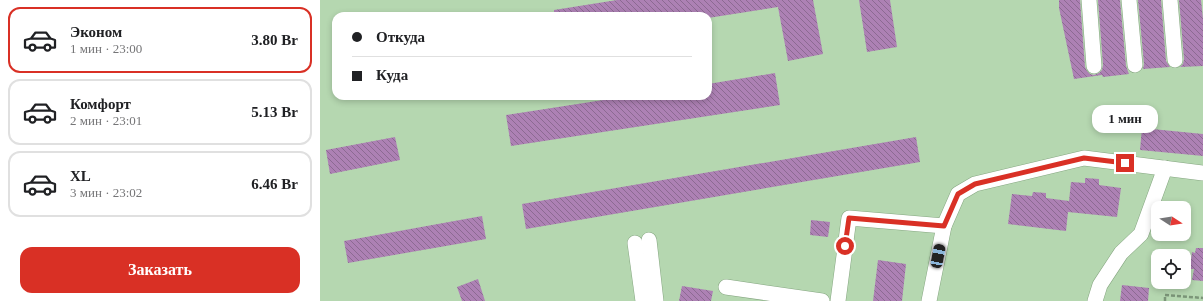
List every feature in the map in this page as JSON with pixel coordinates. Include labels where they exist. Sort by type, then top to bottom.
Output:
[{"type":"lane","points":[[1089,0],[1094,66]]},
{"type":"lane","points":[[1129,0],[1135,65]]},
{"type":"lane","points":[[1170,0],[1175,60]]},
{"type":"lane","points":[[929,301],[944,226],[958,194],[975,184],[1084,158],[1203,173]]},
{"type":"lane","points":[[1095,301],[1100,285],[1121,253],[1141,234],[1165,168]]},
{"type":"lane","points":[[838,301],[849,218],[944,226]]},
{"type":"lane","points":[[643,301],[642,242],[656,301]]},
{"type":"lane","points":[[726,287],[822,301]]},
{"type":"path","points":[[1165,301],[1165,295],[1203,298]]},
{"type":"building","points":[[617,0],[813,0],[823,54],[788,61],[778,7],[712,17],[712,12],[554,12],[554,10]]},
{"type":"building","points":[[859,0],[890,0],[897,47],[867,52]]},
{"type":"building","points":[[1059,0],[1080,0],[1085,67],[1090,74],[1094,75],[1102,70],[1103,65],[1098,0],[1120,0],[1126,66],[1129,74],[1103,77],[1102,75],[1074,79],[1059,8]]},
{"type":"building","points":[[1138,0],[1161,0],[1166,61],[1170,67],[1143,69],[1144,64]]},
{"type":"building","points":[[1179,0],[1201,0],[1203,19],[1203,66],[1180,67],[1183,64],[1184,59]]},
{"type":"building","points":[[775,73],[780,105],[511,146],[506,115],[603,100],[712,100],[712,83]]},
{"type":"building","points":[[1142,128],[1203,134],[1203,156],[1140,150]]},
{"type":"building","points":[[395,137],[400,160],[330,174],[326,150]]},
{"type":"building","points":[[916,137],[920,162],[526,229],[522,204]]},
{"type":"building","points":[[1085,178],[1099,179],[1099,185],[1121,188],[1117,217],[1068,212],[1066,231],[1008,224],[1012,194],[1032,196],[1033,192],[1046,193],[1046,198],[1069,201],[1071,182],[1085,183]]},
{"type":"building","points":[[482,216],[486,239],[348,263],[344,241]]},
{"type":"building","points":[[811,220],[830,222],[828,237],[810,235]]},
{"type":"building","points":[[1196,248],[1203,248],[1203,281],[1192,280],[1194,269],[1191,269],[1192,252],[1195,253]]},
{"type":"building","points":[[878,260],[906,264],[902,301],[873,301]]},
{"type":"building","points":[[478,279],[485,301],[462,301],[457,287]]},
{"type":"building","points":[[1122,285],[1149,288],[1148,301],[1120,301]]},
{"type":"building","points":[[682,286],[713,291],[711,301],[679,301]]},
{"type":"route","points":[[845,246],[849,218],[944,226],[958,194],[975,184],[1084,158],[1125,163]]}]
